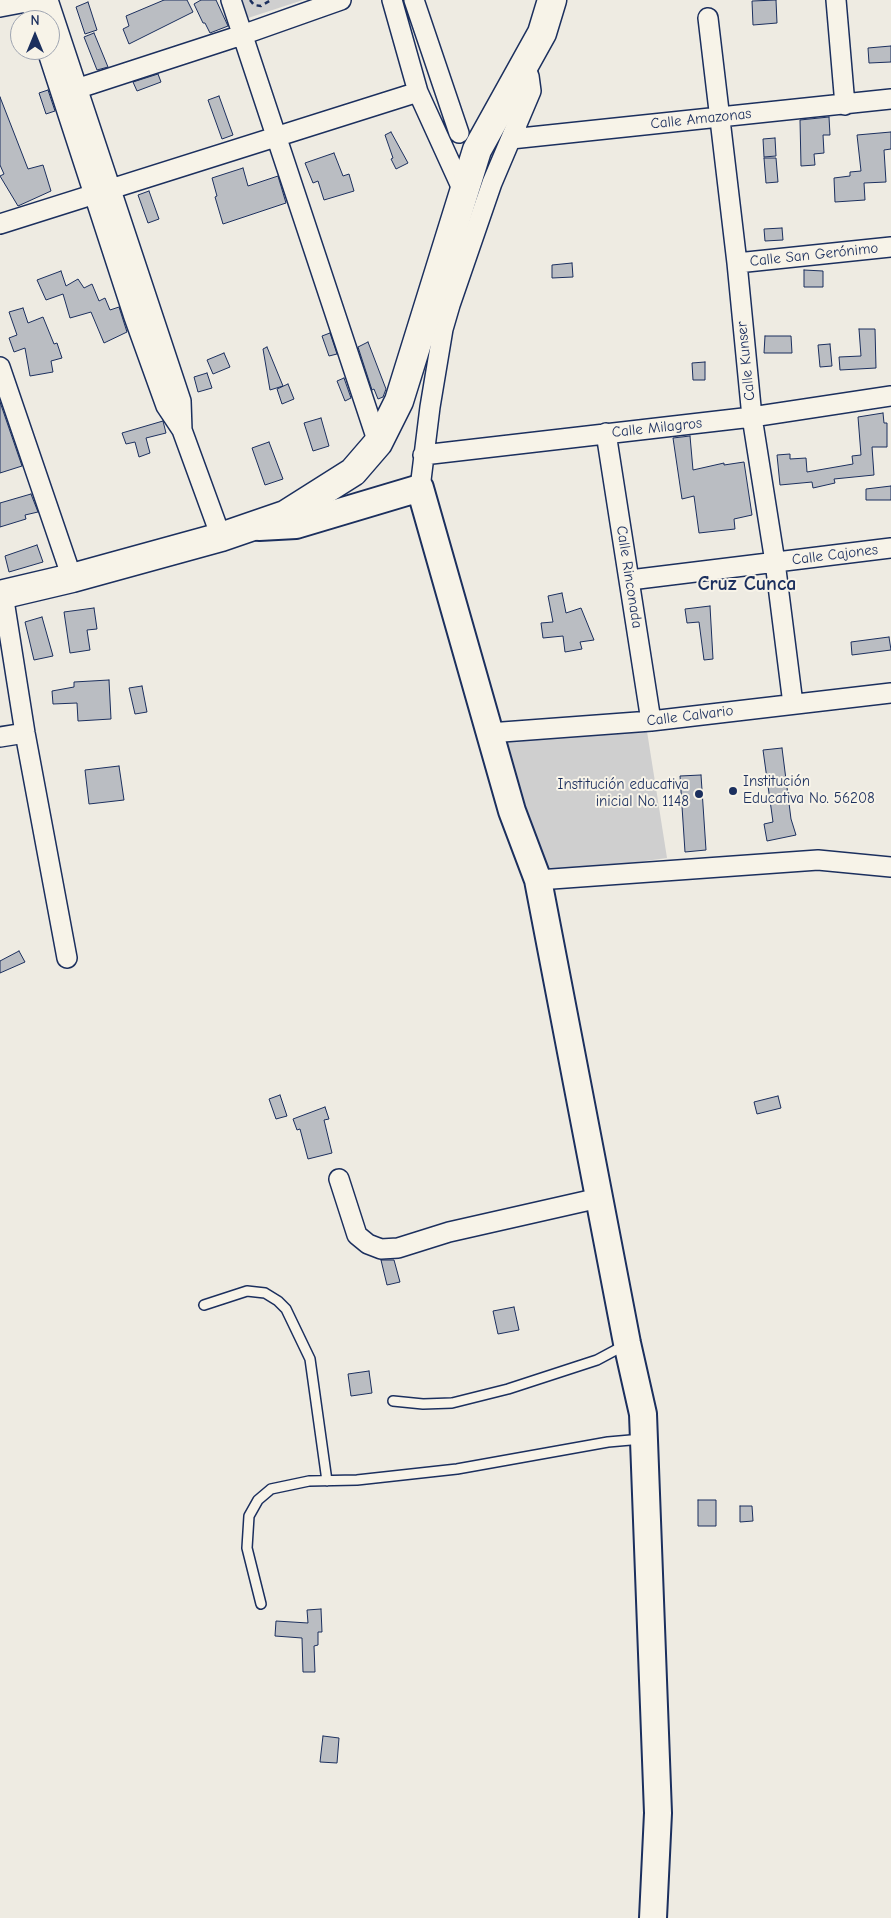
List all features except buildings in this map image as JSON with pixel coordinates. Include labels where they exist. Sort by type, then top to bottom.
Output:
[{"type":"main road","points":[[1,595],[72,578],[221,537],[285,515],[334,486],[353,472],[378,443],[400,401],[441,302],[464,193],[477,150],[542,33],[552,0]]},
{"type":"street","points":[[0,7],[36,0],[70,91],[88,148],[110,189],[142,314]]},
{"type":"street","points":[[231,0],[378,443]]},
{"type":"street","points":[[70,91],[242,35],[341,0]]},
{"type":"street","points":[[392,0],[418,92],[464,193]]},
{"type":"street","points":[[414,0],[459,133]]},
{"type":"street","points":[[836,0],[846,104]]},
{"type":"street","name":"Calle Kunser","points":[[708,18],[737,263],[752,417],[775,562],[793,704]]},
{"type":"street","points":[[53,60],[70,91]]},
{"type":"street","points":[[522,70],[530,76],[532,90],[441,302],[441,339],[423,455],[420,488],[512,811],[538,880],[627,1343],[643,1414],[657,1793],[653,1918]]},
{"type":"street","points":[[0,224],[418,92]]},
{"type":"street","name":"Calle Amazonas","points":[[511,139],[891,99]]},
{"type":"street","points":[[88,148],[92,194],[181,401],[182,430],[221,537]]},
{"type":"street","name":"Calle San Gerónimo","points":[[737,263],[891,247]]},
{"type":"street","points":[[0,366],[72,578]]},
{"type":"street","name":"Calle Milagros","points":[[423,455],[752,417],[891,396]]},
{"type":"street","name":"Calle Rinconada","points":[[606,433],[651,721]]},
{"type":"street","points":[[250,527],[296,525],[420,488]]},
{"type":"street","name":"Calle Cajones","points":[[630,580],[891,548]]},
{"type":"street","points":[[1,595],[67,958]]},
{"type":"street","name":"Calle Calvario","points":[[489,733],[651,721],[891,692]]},
{"type":"street","points":[[0,737],[25,733]]},
{"type":"street","points":[[538,880],[818,860],[891,867]]},
{"type":"street","points":[[339,1179],[357,1235],[368,1244],[381,1249],[398,1248],[448,1232],[599,1198]]},
{"type":"lane","points":[[204,1305],[247,1291],[264,1293],[278,1301],[286,1309],[310,1359],[327,1481]]},
{"type":"lane","points":[[393,1401],[423,1404],[452,1403],[508,1389],[597,1360],[627,1343]]},
{"type":"lane","points":[[261,1604],[247,1548],[250,1516],[258,1500],[271,1490],[282,1485],[309,1481],[457,1469],[608,1442],[643,1439]]},
{"type":"path","points":[[250,0],[254,5],[261,6],[271,0]]},
{"type":"shaded area","points":[[242,0],[303,0],[248,18]]},
{"type":"shaded area","points":[[646,725],[667,858],[548,874],[503,736]]},
{"type":"place","name":"Institución Educativa No. 56208","points":[[733,791]]},
{"type":"place","name":"Institución educativa inicial No. 1148","points":[[699,794]]},
{"type":"district","name":"Cruz Cunca","points":[[747,584]]}]
